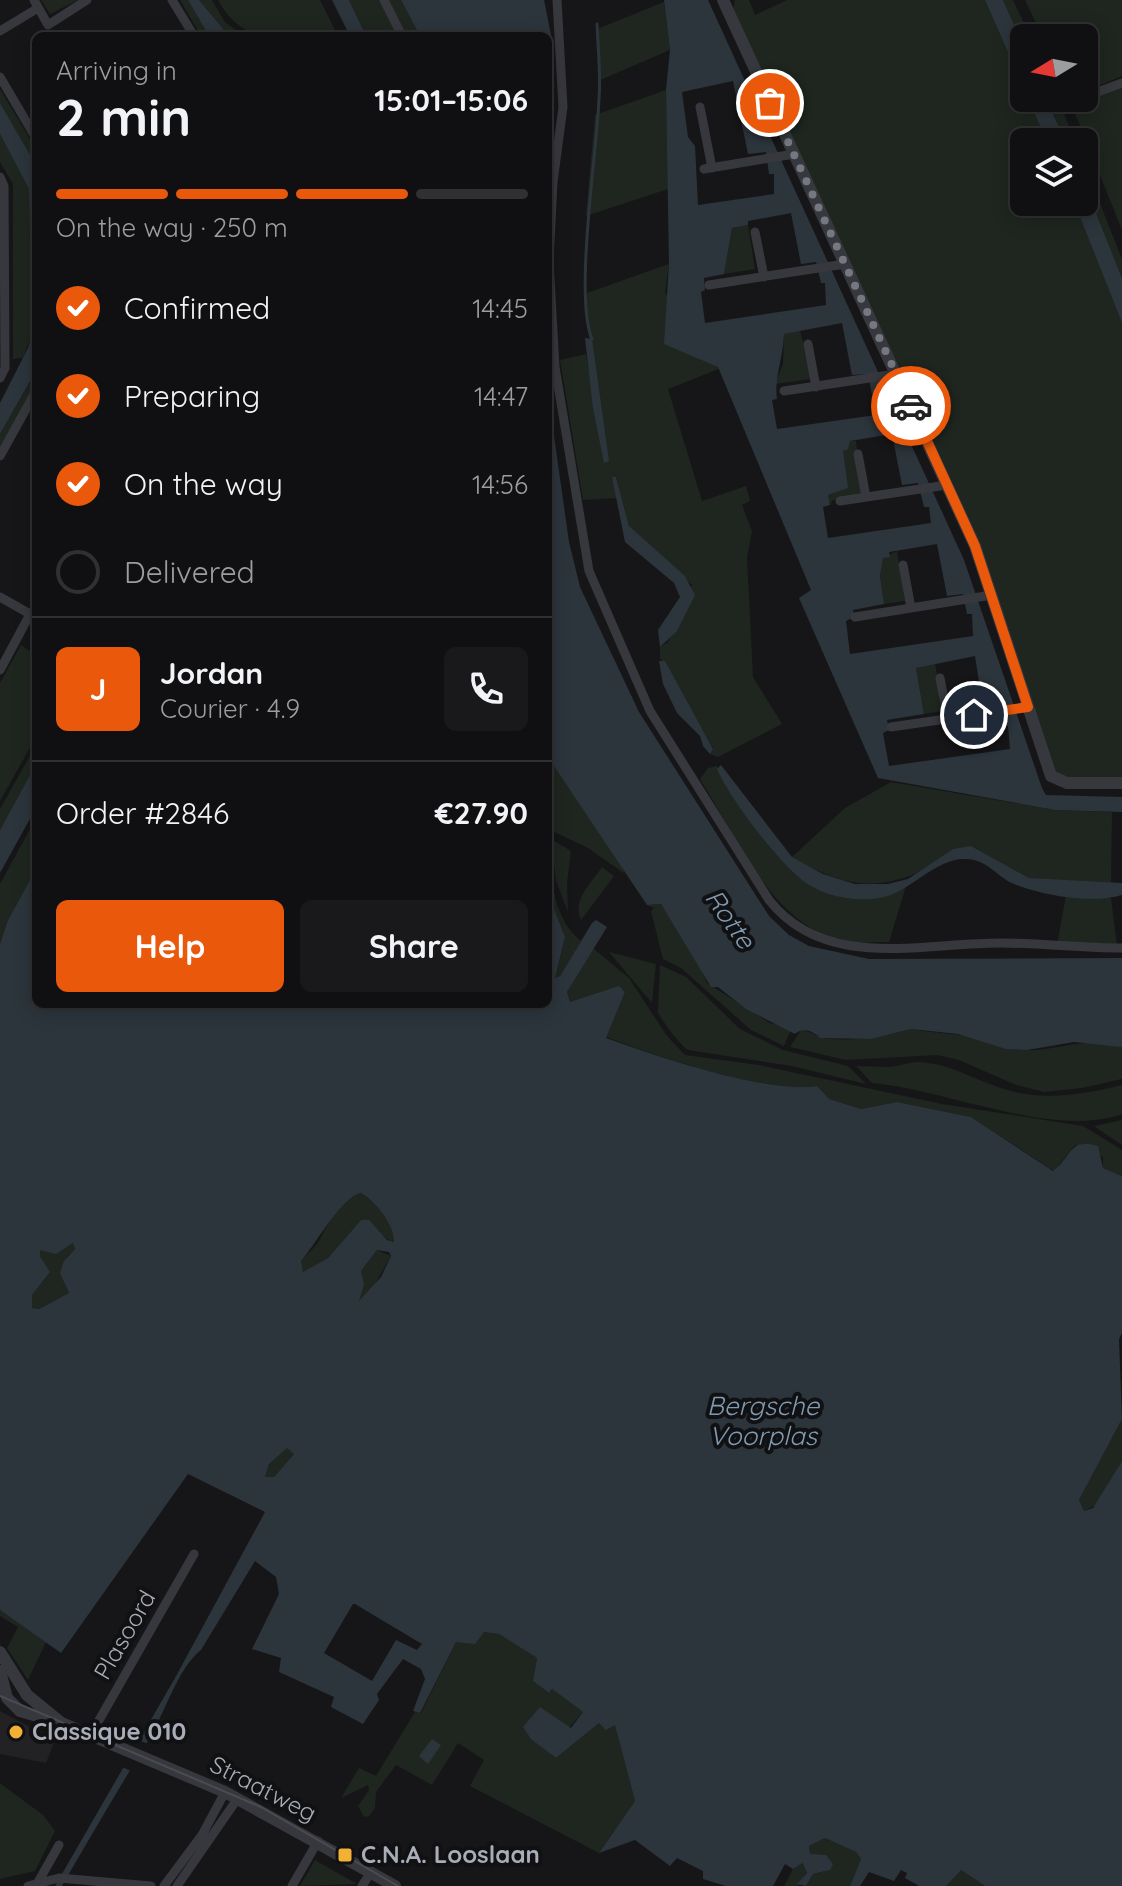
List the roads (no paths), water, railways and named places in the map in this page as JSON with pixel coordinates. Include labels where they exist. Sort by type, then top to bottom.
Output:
[{"type":"street","points":[[0,31],[36,4],[48,25],[87,0]]},
{"type":"street","points":[[172,0],[192,32]]},
{"type":"street","points":[[384,0],[400,32]]},
{"type":"street","points":[[552,202],[563,107],[557,0]]},
{"type":"street","points":[[723,0],[839,265],[975,546],[986,596],[1022,708],[1048,769],[1055,780],[1122,783]]},
{"type":"street","points":[[0,77],[32,131]]},
{"type":"street","points":[[1098,92],[1122,83]]},
{"type":"street","points":[[700,107],[708,168],[790,155]]},
{"type":"street","points":[[0,177],[4,186],[5,368],[0,378]]},
{"type":"street","points":[[755,232],[764,277]]},
{"type":"street","points":[[709,285],[839,265]]},
{"type":"street","points":[[552,314],[555,367],[589,571],[650,711],[781,916],[800,929],[842,945],[867,948],[1001,943],[1122,948]]},
{"type":"street","points":[[808,344],[816,387]]},
{"type":"street","points":[[784,391],[890,375]]},
{"type":"street","points":[[0,456],[32,398]]},
{"type":"street","points":[[858,454],[866,497]]},
{"type":"street","points":[[840,501],[947,485]]},
{"type":"street","points":[[903,565],[911,608]]},
{"type":"street","points":[[855,617],[986,596]]},
{"type":"street","points":[[0,597],[32,612]]},
{"type":"street","points":[[0,670],[32,614]]},
{"type":"street","points":[[940,678],[948,719]]},
{"type":"street","points":[[891,727],[1022,708]]},
{"type":"street","name":"Plasoord","points":[[90,1736],[194,1554]]},
{"type":"street","points":[[0,1652],[31,1699],[64,1724]]},
{"type":"street","points":[[0,1671],[5,1700],[34,1718],[64,1724]]},
{"type":"street","points":[[5,1700],[16,1697],[20,1683]]},
{"type":"street","name":"Straatweg","points":[[64,1724],[238,1798],[395,1886]]},
{"type":"street","points":[[164,1886],[202,1835],[225,1792]]},
{"type":"street","points":[[177,1886],[238,1798]]},
{"type":"street","points":[[292,1886],[318,1841]]},
{"type":"street","points":[[32,1885],[59,1845]]},
{"type":"street","points":[[362,1886],[371,1872]]},
{"type":"street","points":[[32,1885],[64,1878],[151,1886]]},
{"type":"water","points":[[188,0],[199,0],[226,32],[207,32]]},
{"type":"water","points":[[332,0],[349,0],[364,32],[348,32]]},
{"type":"water","points":[[401,0],[544,0],[550,32],[418,32]]},
{"type":"water","points":[[664,0],[708,0],[964,560],[1042,788],[1046,795],[1122,797],[1122,812],[1055,810],[878,778],[799,598],[811,590],[718,367],[664,344],[669,264],[666,90],[670,50]],"holes":[[[733,81],[748,154],[766,152],[769,174],[774,174],[774,194],[698,205],[695,146],[688,137],[682,92]],[[791,213],[801,264],[816,262],[821,283],[825,283],[826,305],[705,323],[701,292],[705,290],[704,278],[724,274],[732,228],[748,225],[748,221]],[[842,323],[852,375],[868,374],[876,415],[777,429],[772,400],[777,399],[784,334]],[[892,434],[902,485],[918,483],[924,507],[929,507],[931,523],[828,538],[823,507],[830,505],[828,495],[848,488],[843,451],[848,449],[850,441]],[[937,544],[947,596],[963,594],[967,614],[972,614],[973,636],[850,654],[846,621],[854,617],[853,610],[884,604],[880,576],[883,558],[890,557],[889,552]],[[975,656],[983,707],[1000,706],[1003,726],[1008,726],[1010,749],[889,766],[883,733],[889,730],[887,720],[924,714],[916,668]]]},
{"type":"water","points":[[985,0],[1003,0],[1014,24],[1010,24],[1010,57]]},
{"type":"water","points":[[0,103],[32,158],[32,334],[29,189],[0,134]]},
{"type":"water","points":[[1034,112],[1052,112],[1060,128],[1041,128]]},
{"type":"water","points":[[1080,216],[1097,216],[1122,278],[1122,323]]},
{"type":"water","points":[[32,334],[32,378],[0,434],[0,403]]},
{"type":"water","points":[[585,338],[592,339],[609,461],[604,463],[593,408]]},
{"type":"water","name":"Rotte","points":[[552,421],[569,542],[580,587],[639,712],[769,916],[789,935],[809,946],[869,959],[1122,958],[1122,1047],[1074,1042],[1027,1050],[1006,1049],[958,1034],[911,1029],[871,1039],[820,1038],[808,1031],[795,1034],[746,1009],[718,987],[711,987],[661,904],[647,905],[552,763]]},
{"type":"water","points":[[612,477],[616,477],[629,526],[685,576],[695,595],[677,631],[660,647],[658,630],[680,597],[674,583],[625,542]]},
{"type":"water","points":[[659,661],[665,661],[713,749],[710,754],[700,736],[677,713],[663,684]]},
{"type":"water","points":[[721,765],[792,857],[823,874],[855,884],[888,884],[908,879],[953,849],[971,846],[1029,878],[1122,883],[1122,895],[1082,899],[1039,892],[1007,881],[981,862],[966,859],[944,864],[884,897],[853,899],[820,891],[802,880],[767,844],[723,782],[717,769]]},
{"type":"water","points":[[32,771],[32,815],[0,873],[0,830]]},
{"type":"water","name":"Bergsche Voorplas","points":[[32,876],[32,1008],[552,1008],[552,903],[565,937],[555,978],[560,976],[592,923],[596,920],[607,927],[567,992],[570,1002],[619,986],[625,992],[606,1038],[741,1079],[796,1087],[817,1086],[829,1099],[861,1109],[897,1102],[971,1117],[1053,1171],[1076,1146],[1098,1146],[1103,1168],[1122,1176],[1122,1333],[1119,1339],[1122,1419],[1079,1500],[1084,1511],[1093,1508],[1122,1461],[1122,1886],[985,1886],[961,1870],[946,1886],[919,1886],[905,1878],[907,1873],[901,1870],[894,1881],[869,1872],[860,1886],[850,1886],[861,1859],[856,1852],[825,1838],[809,1846],[810,1854],[826,1855],[833,1864],[830,1870],[813,1874],[806,1886],[797,1884],[807,1873],[803,1863],[793,1869],[785,1864],[773,1886],[726,1886],[703,1879],[703,1871],[677,1858],[670,1866],[635,1840],[599,1853],[635,1801],[615,1725],[606,1730],[599,1723],[556,1758],[531,1739],[523,1727],[540,1707],[571,1728],[583,1712],[552,1689],[549,1693],[533,1681],[537,1658],[499,1634],[484,1632],[475,1644],[456,1642],[420,1713],[413,1711],[425,1679],[421,1669],[403,1659],[377,1694],[379,1700],[363,1724],[331,1707],[334,1697],[279,1672],[281,1658],[252,1649],[279,1594],[276,1577],[255,1561],[201,1650],[185,1668],[149,1739],[62,1886],[55,1886],[175,1678],[265,1512],[188,1474],[61,1653],[0,1610],[0,944],[8,920]],"holes":[[[361,1193],[388,1221],[394,1242],[387,1240],[369,1220],[361,1220],[328,1258],[303,1272],[301,1261],[338,1211]],[[73,1243],[75,1249],[64,1261],[60,1273],[69,1293],[39,1309],[32,1308],[32,1295],[50,1272],[40,1256],[40,1250],[56,1254]],[[377,1250],[389,1252],[391,1256],[381,1277],[359,1301],[364,1284],[361,1271]],[[287,1448],[294,1454],[274,1477],[265,1477],[269,1464]],[[353,1604],[422,1644],[417,1650],[396,1640],[372,1681],[324,1653]]]},
{"type":"water","points":[[432,1739],[441,1745],[428,1764],[419,1756]]},
{"type":"waterway","points":[[592,339],[585,291],[600,90],[597,24]]},
{"type":"tram line","points":[[0,1696],[261,1807],[398,1886]]},
{"type":"place","name":"Classique 010","points":[[16,1732]]},
{"type":"place","name":"C.N.A. Looslaan","points":[[345,1855]]}]
